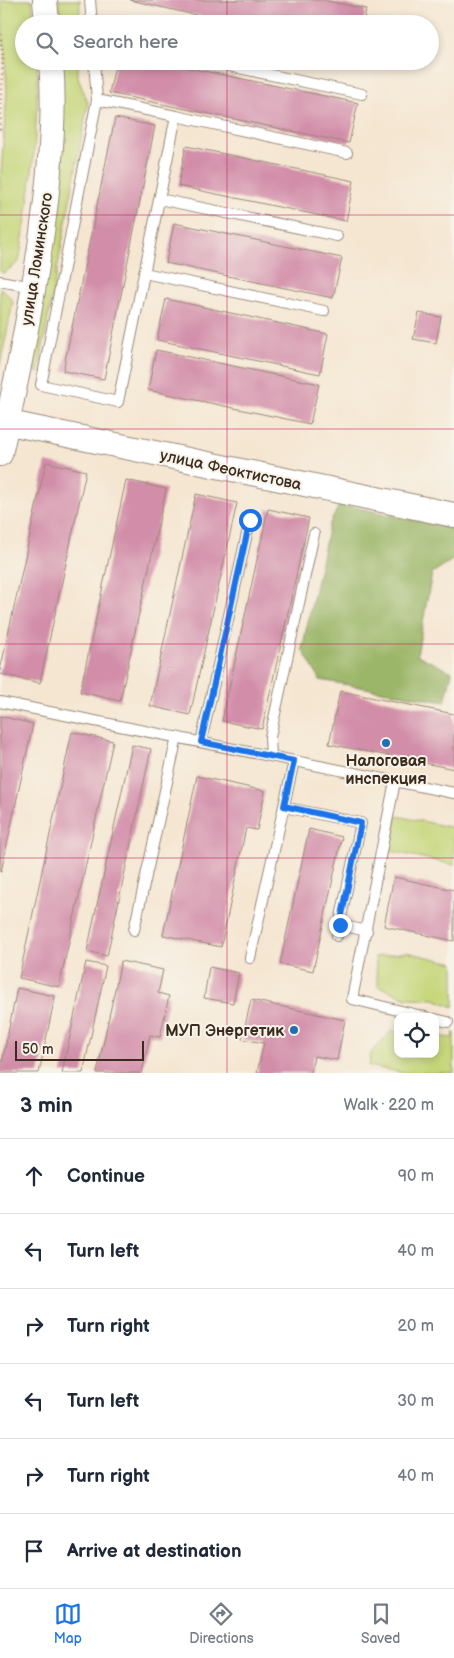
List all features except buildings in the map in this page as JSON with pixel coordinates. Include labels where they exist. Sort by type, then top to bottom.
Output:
[{"type":"street","points":[[45,0],[47,15]]},
{"type":"street","name":"улица Ломинского","points":[[0,454],[4,422],[34,287],[40,249],[50,161],[53,86],[52,70]]},
{"type":"street","name":"улица Феоктистова","points":[[4,422],[454,515]]},
{"type":"lane","points":[[90,0],[91,15]]},
{"type":"lane","points":[[95,70],[97,100],[41,385],[118,402],[176,116]]},
{"type":"lane","points":[[249,70],[362,94]]},
{"type":"lane","points":[[97,100],[347,153]]},
{"type":"lane","points":[[159,199],[337,236]]},
{"type":"lane","points":[[144,273],[324,310]]},
{"type":"lane","points":[[0,281],[34,287]]},
{"type":"lane","points":[[201,742],[250,520]]},
{"type":"lane","points":[[271,756],[270,737],[314,534]]},
{"type":"lane","points":[[0,702],[454,792]]},
{"type":"lane","points":[[134,930],[177,738]]},
{"type":"lane","points":[[250,958],[294,761]]},
{"type":"lane","points":[[395,781],[352,999],[410,1013]]},
{"type":"lane","points":[[284,806],[361,823],[337,936]]},
{"type":"lane","points":[[340,925],[366,931]]},
{"type":"lane","points":[[439,1020],[448,1022]]},
{"type":"path","points":[[0,34],[3,56],[0,130]]},
{"type":"green space","points":[[1,0],[32,0],[33,15],[15,15],[15,70],[37,70],[37,112],[30,187],[19,262],[4,273],[0,272],[0,185],[7,91]]},
{"type":"green space","points":[[59,0],[80,0],[79,15],[60,15]]},
{"type":"green space","points":[[61,70],[78,70],[78,78],[88,103],[38,373],[30,367]]},
{"type":"green space","points":[[0,287],[13,301],[0,366]]},
{"type":"green space","points":[[340,504],[454,529],[454,559],[432,573],[417,655],[452,672],[445,702],[320,680],[302,649],[329,525]]},
{"type":"green space","points":[[397,816],[454,828],[454,865],[391,851]]},
{"type":"green space","points":[[406,952],[454,963],[454,1007],[434,999],[407,998],[378,986],[375,957]]},
{"type":"green space","points":[[391,1031],[394,1031],[394,1058],[439,1058],[439,1036],[452,1038],[454,1032],[454,1073],[403,1073],[369,1066],[371,1053]]},
{"type":"place","name":"Налоговая инспекция","points":[[386,743]]},
{"type":"place","name":"МУП Энергетик","points":[[294,1030]]},
{"type":"route","points":[[250,520],[201,742],[294,761],[284,806],[361,823],[340,925]]}]
